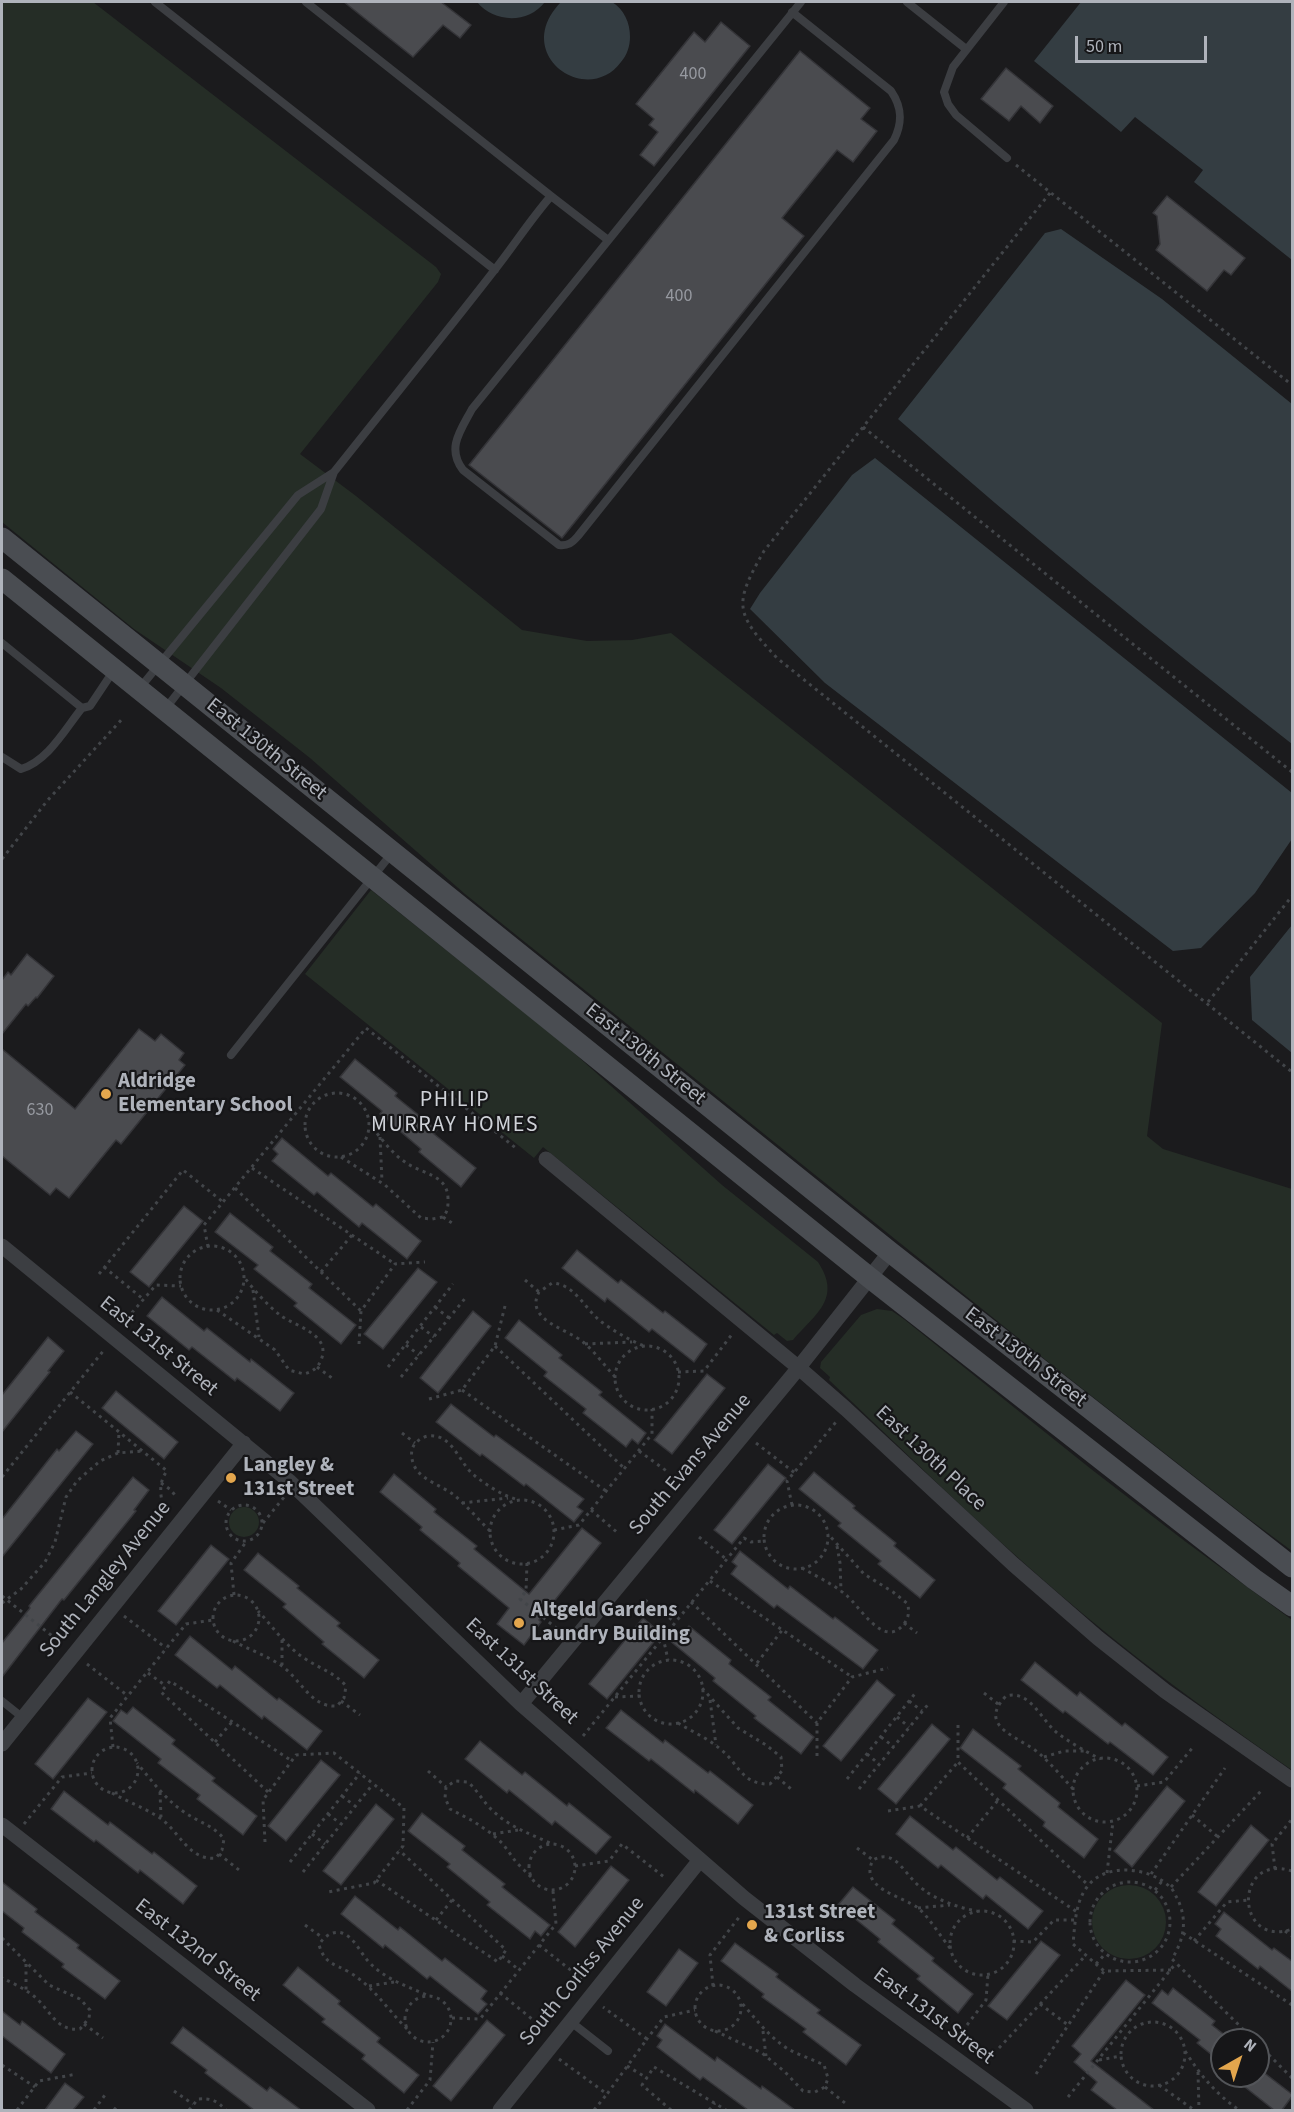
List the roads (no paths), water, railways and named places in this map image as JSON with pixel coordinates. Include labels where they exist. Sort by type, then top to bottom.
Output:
[{"type":"main road","name":"East 130th Street","points":[[2,538],[890,1252],[1293,1567]]},
{"type":"main road","name":"East 130th Street","points":[[2,579],[870,1278],[1254,1579],[1293,1606]]},
{"type":"street","name":"East 130th Place","points":[[546,1160],[799,1368],[1013,1564],[1098,1638],[1175,1698],[1293,1780]]},
{"type":"street","name":"East 131st Street","points":[[2,1246],[244,1443],[292,1485],[521,1704],[700,1860],[846,1978],[1026,2110]]},
{"type":"street","name":"South Evans Avenue","points":[[521,1704],[799,1368],[890,1252]]},
{"type":"street","name":"South Langley Avenue","points":[[2,1744],[244,1443]]},
{"type":"street","name":"East 132nd Street","points":[[2,1825],[368,2110]]},
{"type":"street","name":"South Corliss Avenue","points":[[500,2110],[700,1860]]},
{"type":"lane","points":[[155,2],[495,270]]},
{"type":"lane","points":[[306,2],[608,240]]},
{"type":"lane","points":[[792,12],[891,91],[897,99],[900,110],[899,130],[894,140],[578,536],[566,546],[559,545],[463,470],[456,461],[454,453],[456,441],[472,409],[792,12],[801,2]]},
{"type":"lane","points":[[907,2],[966,49]]},
{"type":"lane","points":[[1004,2],[953,67],[944,92],[948,104],[956,115],[1007,158]]},
{"type":"lane","points":[[139,691],[298,495],[334,472],[495,270],[523,233],[529,221],[551,196]]},
{"type":"lane","points":[[164,711],[321,509],[334,472]]},
{"type":"lane","points":[[2,643],[82,708]]},
{"type":"lane","points":[[2,757],[21,769],[31,766],[42,757],[82,708],[90,706],[114,670]]},
{"type":"lane","points":[[231,1055],[393,852]]},
{"type":"lane","points":[[2,1701],[22,1717]]},
{"type":"lane","points":[[571,2022],[608,2051]]},
{"type":"place","name":"Aldridge Elementary School","points":[[106,1094]]},
{"type":"place","name":"Langley & 131st Street","points":[[231,1478]]},
{"type":"place","name":"Altgeld Gardens Laundry Building","points":[[519,1623]]},
{"type":"place","name":"131st Street & Corliss","points":[[752,1925]]},
{"type":"district","name":"PHILIP MURRAY HOMES","points":[[455,1114]]}]
